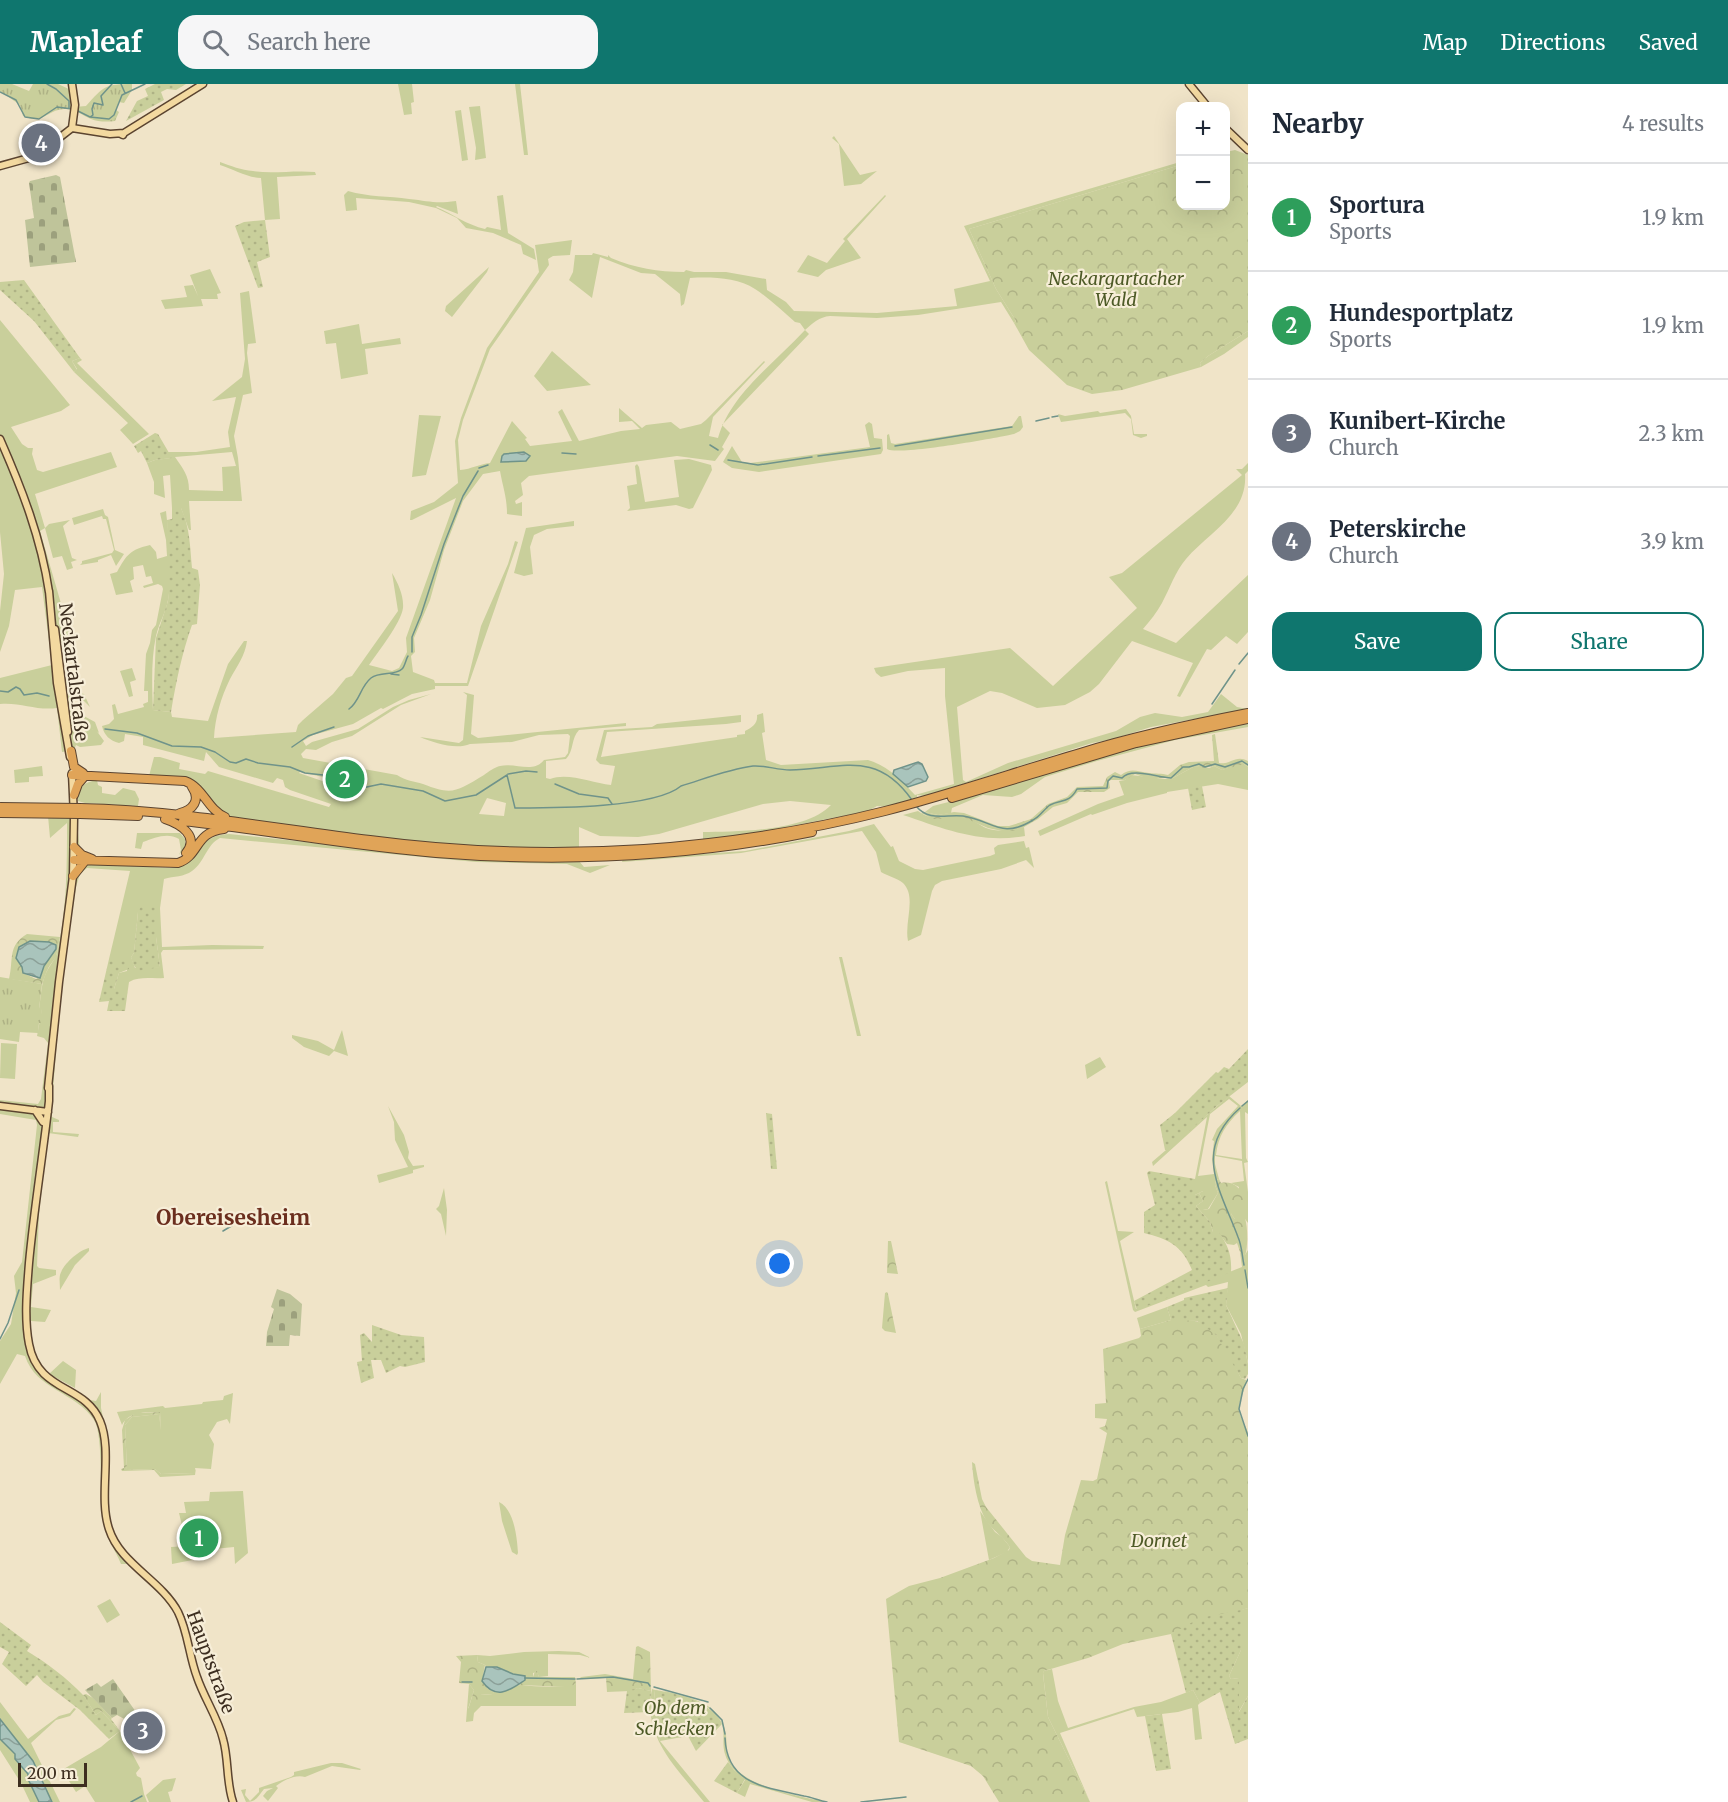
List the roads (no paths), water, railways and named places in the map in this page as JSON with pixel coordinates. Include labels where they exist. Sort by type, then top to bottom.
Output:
[{"type":"highway","points":[[931,801],[1116,743],[1191,724],[1248,713]]},
{"type":"highway","points":[[0,807],[145,814],[434,852],[497,856],[647,854],[721,847],[789,836],[931,801],[1136,743],[1248,718]]},
{"type":"highway","points":[[70,754],[76,768],[86,776]]},
{"type":"highway","points":[[72,776],[182,781],[199,789],[214,811],[232,821]]},
{"type":"highway","points":[[74,795],[78,784],[86,776]]},
{"type":"highway","points":[[145,779],[184,783],[195,790],[196,800],[193,807],[169,817]]},
{"type":"highway","points":[[0,813],[80,811]]},
{"type":"highway","points":[[169,817],[232,821],[432,847],[581,854]]},
{"type":"highway","points":[[130,861],[174,861],[183,857],[189,849],[190,839],[184,828],[169,817]]},
{"type":"highway","points":[[74,859],[182,862],[189,857],[199,841],[210,832],[220,829],[244,828]]},
{"type":"highway","points":[[74,847],[88,860]]},
{"type":"highway","points":[[73,876],[88,860]]},
{"type":"main road","points":[[72,84],[74,110],[72,128]]},
{"type":"main road","points":[[0,166],[36,156],[72,128],[122,133],[203,84]]},
{"type":"main road","points":[[1189,84],[1204,102]]},
{"type":"main road","points":[[1230,133],[1248,150]]},
{"type":"main road","name":"Neckartalstraße","points":[[0,439],[38,537],[49,591],[52,644],[70,754],[74,795],[73,876],[49,1086]]},
{"type":"main road","points":[[47,1111],[49,1086]]},
{"type":"main road","points":[[47,1111],[49,1086]]},
{"type":"main road","points":[[35,1110],[46,1101]]},
{"type":"main road","points":[[0,1106],[47,1111]]},
{"type":"main road","points":[[35,1110],[44,1125]]},
{"type":"main road","name":"Hauptstraße","points":[[47,1111],[27,1297],[29,1346],[37,1367],[55,1384],[84,1401],[100,1422],[104,1436],[106,1516],[111,1534],[122,1551],[161,1588],[180,1616],[197,1677],[224,1742],[233,1802]]},
{"type":"water","points":[[524,452],[530,456],[526,461],[501,462],[504,454]]},
{"type":"water","points":[[918,762],[922,764],[928,777],[926,781],[908,787],[893,774],[894,770]]},
{"type":"water","points":[[30,941],[49,942],[56,945],[40,978],[23,973],[16,958],[19,947]]},
{"type":"water","points":[[486,1667],[497,1667],[525,1676],[525,1680],[503,1692],[493,1691],[482,1681]]},
{"type":"water","points":[[0,1719],[33,1761],[52,1802],[39,1802],[28,1779],[28,1774],[15,1759],[15,1754],[0,1739]]},
{"type":"waterway","points":[[47,84],[69,101],[69,108]]},
{"type":"waterway","points":[[90,117],[93,115],[94,103],[103,105],[101,96],[112,84]]},
{"type":"waterway","points":[[121,84],[125,93]]},
{"type":"waterway","points":[[76,110],[90,117],[109,119],[114,115],[122,95],[145,84]]},
{"type":"waterway","points":[[0,92],[16,100],[25,117],[39,119],[57,107],[72,109]]},
{"type":"waterway","points":[[1052,417],[1058,416]]},
{"type":"waterway","points":[[1036,421],[1049,418]]},
{"type":"waterway","points":[[895,446],[1012,427]]},
{"type":"waterway","points":[[710,445],[718,450]]},
{"type":"waterway","points":[[818,456],[880,448]]},
{"type":"waterway","points":[[562,453],[576,454]]},
{"type":"waterway","points":[[728,460],[758,465],[812,457]]},
{"type":"waterway","points":[[479,468],[488,465]]},
{"type":"waterway","points":[[412,652],[412,637],[444,544],[463,496],[478,471]]},
{"type":"waterway","points":[[1239,664],[1248,653]]},
{"type":"waterway","points":[[349,709],[371,678],[399,671],[403,668],[408,656]]},
{"type":"waterway","points":[[1212,704],[1235,670]]},
{"type":"waterway","points":[[391,674],[399,675]]},
{"type":"waterway","points":[[0,691],[8,692],[16,687],[24,695],[37,693],[49,696]]},
{"type":"waterway","points":[[292,747],[308,736],[334,727]]},
{"type":"waterway","points":[[105,729],[137,733],[172,746],[201,747],[215,752],[230,762],[236,763],[246,759],[290,767],[305,773],[323,775],[342,785],[362,788],[381,784],[423,791],[445,801],[476,795],[507,775],[515,808],[578,807],[627,803],[650,799],[681,786],[726,772],[758,766],[790,770],[842,766],[871,768],[899,784],[912,800]]},
{"type":"waterway","points":[[916,806],[932,816],[963,816],[1004,829],[1013,828],[1035,819],[1050,805],[1068,799],[1077,789],[1107,788],[1108,781],[1113,776],[1122,778],[1131,773],[1138,773],[1171,778],[1183,767],[1199,764],[1205,767],[1215,764],[1225,767],[1242,761],[1248,765]]},
{"type":"waterway","points":[[508,774],[537,772]]},
{"type":"waterway","points":[[555,784],[579,794],[608,798],[612,804]]},
{"type":"waterway","points":[[1242,1106],[1248,1101]]},
{"type":"waterway","points":[[1240,1108],[1225,1124],[1217,1139],[1214,1170],[1239,1240],[1244,1265]]},
{"type":"waterway","points":[[223,1231],[233,1225]]},
{"type":"waterway","points":[[1245,1270],[1248,1288]]},
{"type":"waterway","points":[[0,1339],[19,1290]]},
{"type":"waterway","points":[[1248,1379],[1243,1389],[1239,1409],[1248,1436]]},
{"type":"waterway","points":[[577,1679],[613,1677],[648,1683],[650,1686]]},
{"type":"waterway","points":[[525,1678],[575,1679]]},
{"type":"waterway","points":[[462,1682],[472,1682]]},
{"type":"waterway","points":[[654,1687],[708,1702]]},
{"type":"waterway","points":[[710,1708],[722,1720],[725,1734]]},
{"type":"waterway","points":[[725,1738],[727,1754],[741,1775],[763,1786],[827,1802]]},
{"type":"waterway","points":[[131,1802],[142,1796]]},
{"type":"waterway","points":[[861,1802],[906,1797]]},
{"type":"place","name":"Peterskirche","points":[[41,143]]},
{"type":"place","name":"Hundesportplatz","points":[[345,779]]},
{"type":"place","name":"Sportura","points":[[199,1538]]},
{"type":"place","name":"Kunibert-Kirche","points":[[143,1731]]},
{"type":"district","name":"Obereisesheim","points":[[233,1217]]},
{"type":"park label","name":"Neckargartacher Wald","points":[[1116,288]]},
{"type":"park label","name":"Dornet","points":[[1159,1540]]},
{"type":"park label","name":"Ob dem Schlecken","points":[[675,1717]]}]
